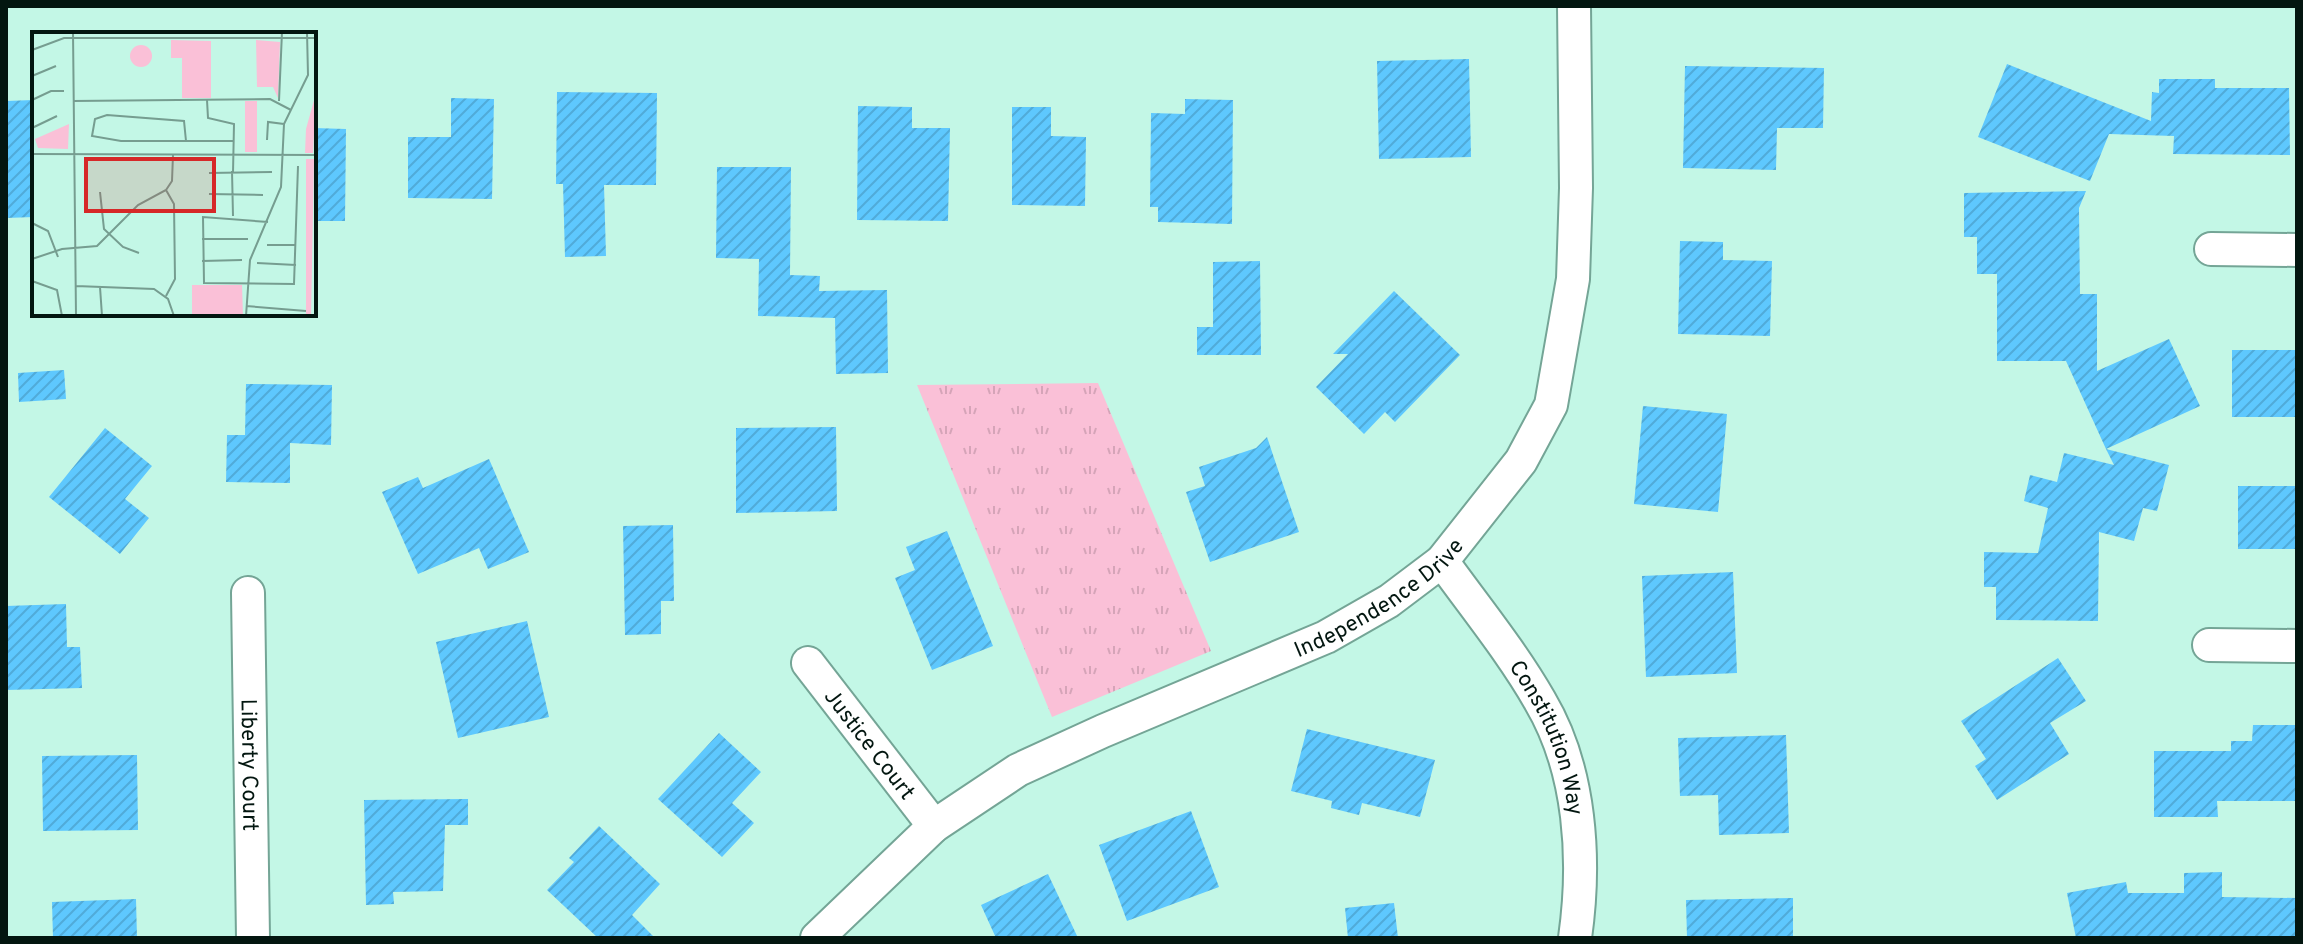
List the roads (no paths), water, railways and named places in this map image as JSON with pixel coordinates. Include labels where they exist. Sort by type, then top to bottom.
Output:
[{"type":"street","name":"Independence Drive","points":[[817,938],[934,826],[1018,770],[1326,637],[1389,601],[1442,561],[1521,461],[1551,405],[1573,279],[1576,188],[1574,6]]},
{"type":"street","points":[[2211,249],[2297,250]]},
{"type":"street","name":"Constitution Way","points":[[1442,561],[1541,702],[1567,762],[1579,825],[1575,938]]},
{"type":"street","name":"Liberty Court","points":[[248,593],[253,938]]},
{"type":"street","points":[[2209,645],[2297,646]]},
{"type":"street","name":"Justice Court","points":[[808,663],[934,826]]}]
